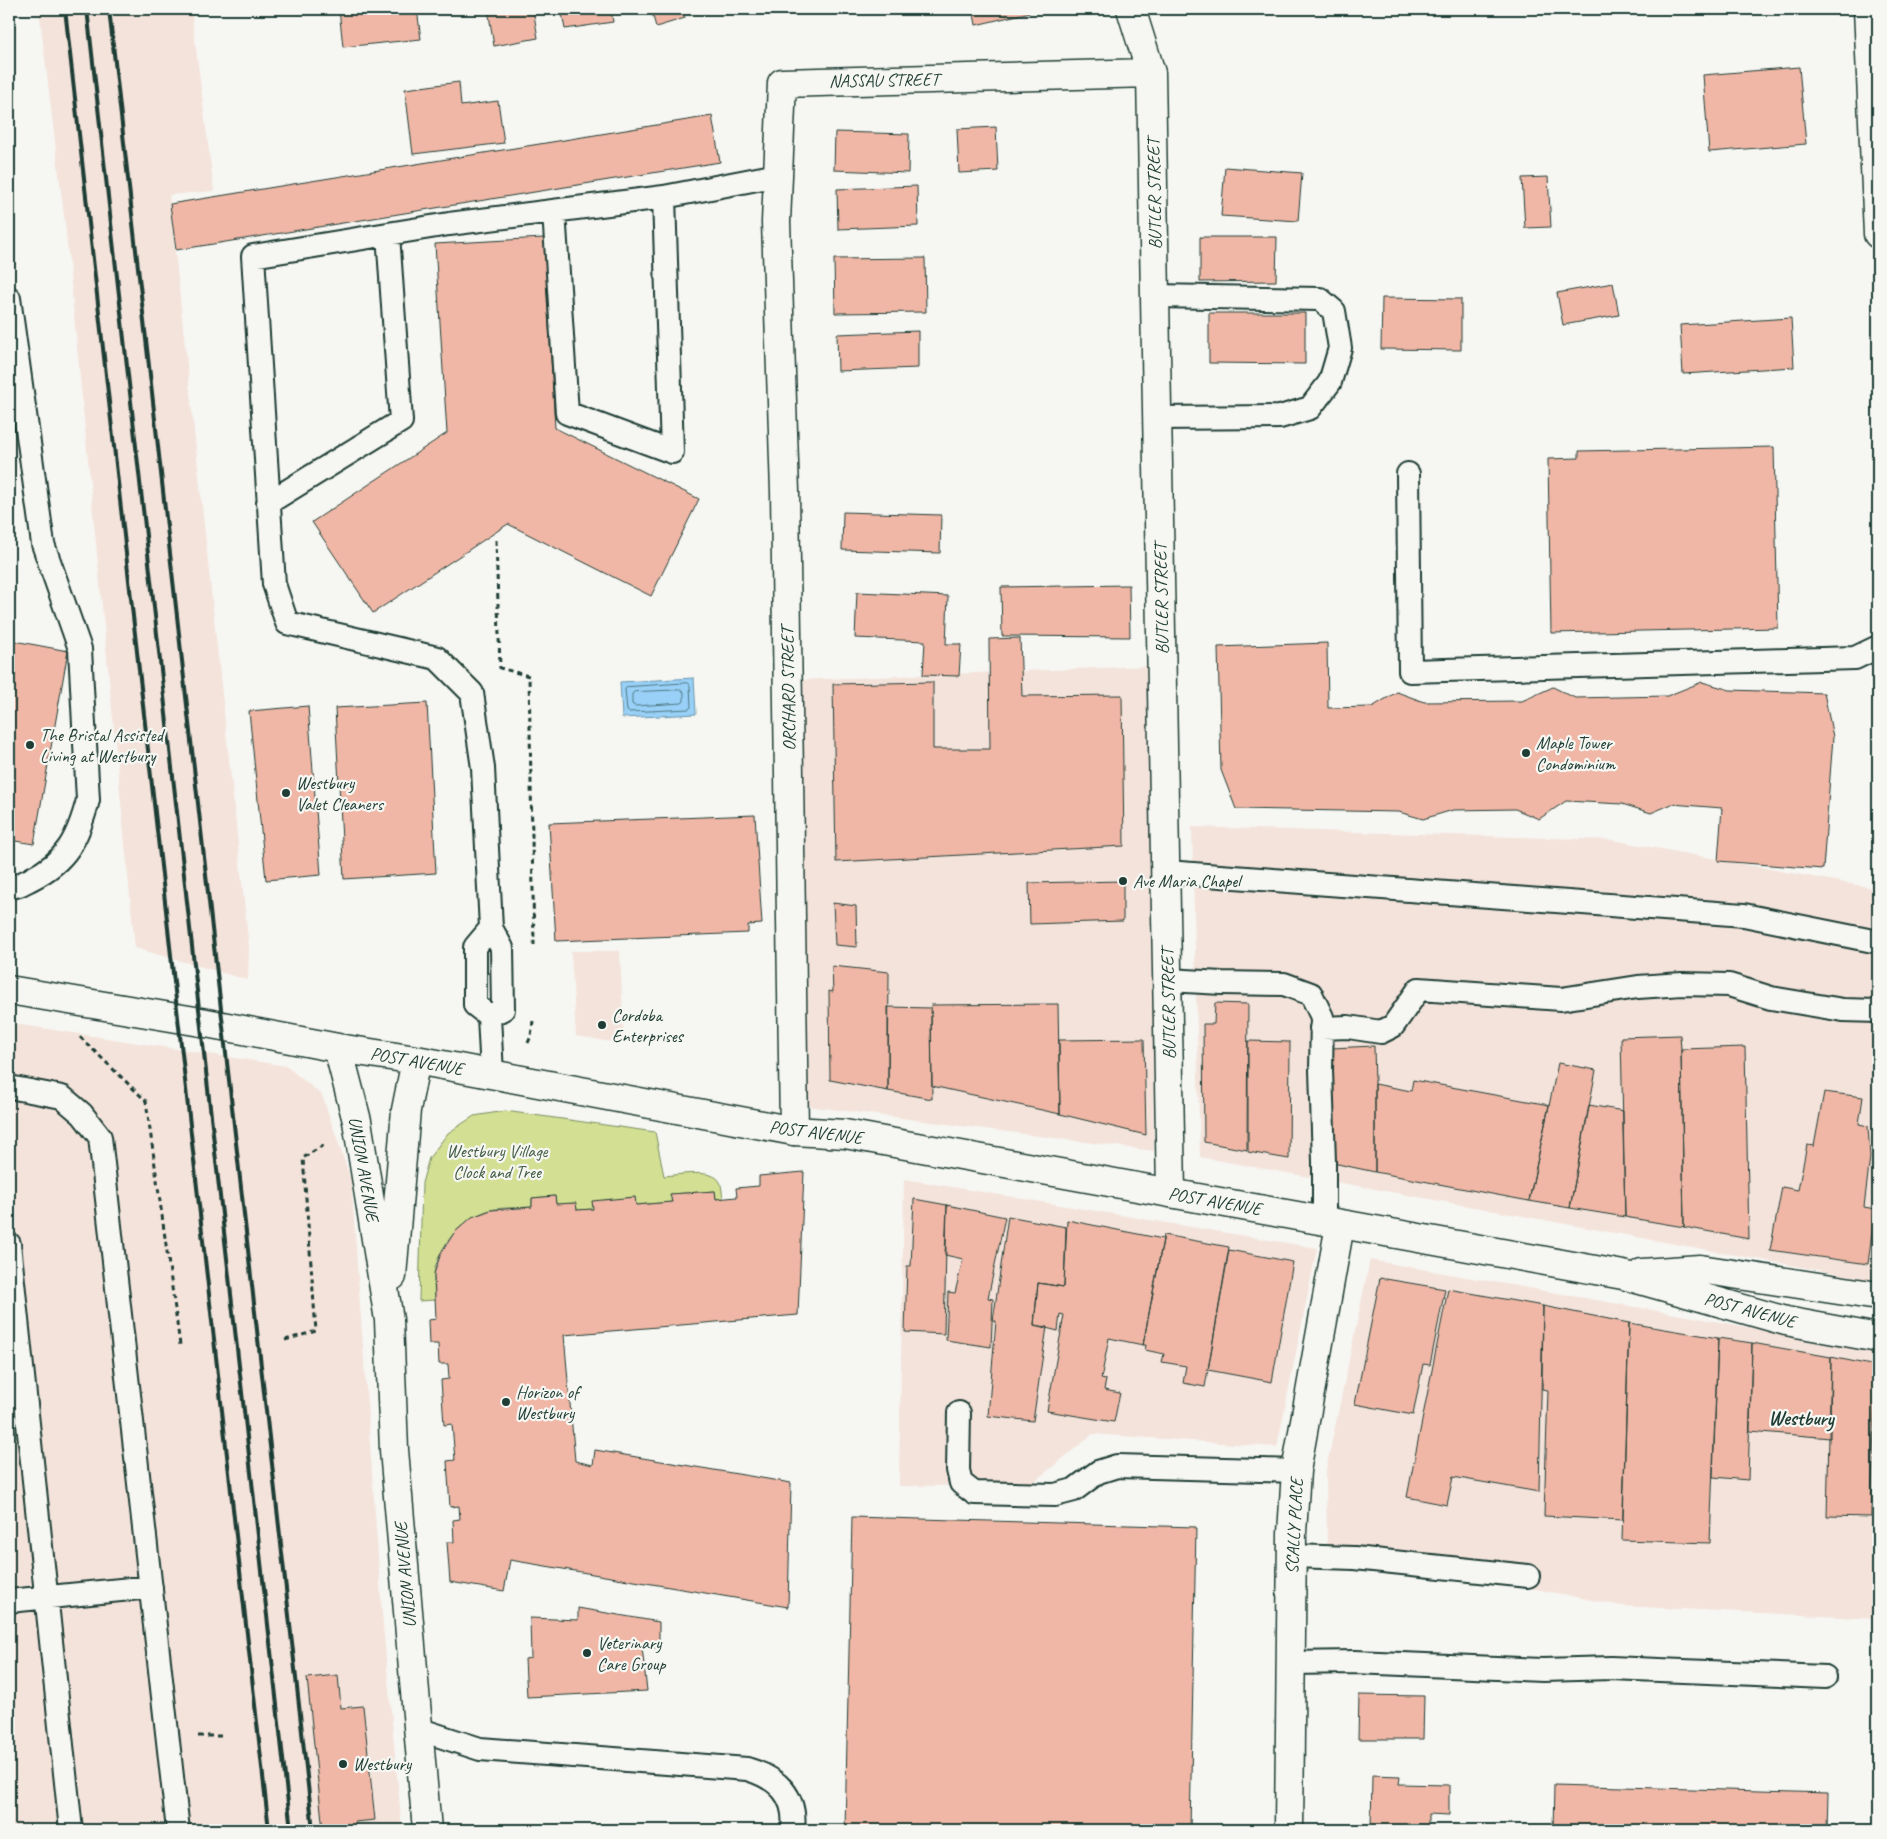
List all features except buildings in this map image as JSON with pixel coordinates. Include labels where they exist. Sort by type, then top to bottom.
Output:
[{"type":"main road","name":"BUTLER STREET","points":[[1131,9],[1151,73],[1171,1193]]},
{"type":"main road","points":[[1868,9],[1878,234]]},
{"type":"main road","name":"NASSAU STREET","points":[[777,247],[782,83],[1151,73]]},
{"type":"main road","name":"ORCHARD STREET","points":[[777,247],[785,492],[794,1131]]},
{"type":"main road","name":"POST AVENUE","points":[[9,990],[416,1060],[794,1131],[845,1134],[1623,1275],[1786,1321],[1878,1338]]},
{"type":"main road","name":"UNION AVENUE","points":[[338,1048],[357,1121],[389,1320]]},
{"type":"main road","name":"UNION AVENUE","points":[[416,1060],[406,1110],[389,1320],[394,1450],[427,1830]]},
{"type":"main road","name":"SCALLY PLACE","points":[[1289,1830],[1292,1556],[1296,1472],[1332,1223]]},
{"type":"main road","name":"POST AVENUE","points":[[1623,1275],[1700,1269],[1878,1296]]},
{"type":"lane","points":[[492,1074],[489,1016],[475,1005],[474,947],[491,928],[483,768],[472,693],[437,658],[287,623],[274,584],[252,256],[388,234],[664,197],[778,175]]},
{"type":"lane","points":[[554,211],[567,413],[672,452],[664,197]]},
{"type":"lane","points":[[268,503],[401,421],[388,234]]},
{"type":"lane","points":[[1156,296],[1320,298],[1334,311],[1340,348],[1330,382],[1310,408],[1280,416],[1158,418]]},
{"type":"lane","points":[[9,298],[43,544],[80,649],[88,800],[82,824],[67,853],[42,873],[15,887],[9,887]]},
{"type":"lane","points":[[1408,474],[1410,671],[1855,658],[1878,647]]},
{"type":"lane","points":[[1166,872],[1744,916],[1878,942]]},
{"type":"lane","points":[[1168,980],[1284,984],[1311,994],[1322,1017],[1321,1028],[1332,1223]]},
{"type":"lane","points":[[1321,1028],[1348,1027],[1381,1032],[1393,1026],[1419,990],[1561,998],[1638,987],[1682,984],[1729,985],[1780,1000],[1843,1010],[1878,1012]]},
{"type":"lane","points":[[9,1087],[62,1097],[82,1114],[100,1137],[178,1830]]},
{"type":"lane","points":[[9,1244],[71,1830]]},
{"type":"lane","points":[[959,1414],[958,1470],[961,1483],[974,1492],[1055,1495],[1074,1490],[1098,1472],[1117,1466],[1296,1472]]},
{"type":"lane","points":[[1292,1556],[1354,1558],[1528,1576]]},
{"type":"lane","points":[[9,1602],[151,1586]]},
{"type":"lane","points":[[1290,1663],[1355,1662],[1544,1670],[1612,1668],[1824,1678]]},
{"type":"lane","points":[[418,1729],[480,1749],[747,1768],[765,1774],[780,1786],[790,1801],[794,1820],[793,1830]]},
{"type":"path","points":[[496,540],[500,668],[529,676],[534,949]]},
{"type":"path","points":[[528,1043],[531,1036],[533,1017]]},
{"type":"path","points":[[77,1035],[146,1101],[180,1345]]},
{"type":"path","points":[[285,1340],[316,1331],[303,1158],[325,1144]]},
{"type":"shaded area","points":[[39,9],[191,9],[214,191],[169,195],[249,948],[248,980],[135,948],[66,232]]},
{"type":"shaded area","points":[[1151,666],[1154,1151],[808,1106],[799,680]]},
{"type":"shaded area","points":[[1192,827],[1612,840],[1878,889],[1878,1281],[1200,1157]]},
{"type":"shaded area","points":[[571,951],[620,951],[624,1044],[576,1036]]},
{"type":"shaded area","points":[[9,1023],[286,1066],[322,1095],[351,1180],[383,1625],[402,1830],[9,1830]]},
{"type":"shaded area","points":[[904,1179],[1317,1248],[1277,1447],[1093,1434],[1030,1485],[899,1486]]},
{"type":"shaded area","points":[[1370,1260],[1878,1350],[1878,1619],[1622,1606],[1327,1548],[1326,1470]]},
{"type":"green space","name":"Westbury Village Clock and Tree","points":[[505,1111],[655,1132],[664,1176],[695,1173],[710,1175],[720,1182],[723,1198],[716,1199],[715,1191],[671,1194],[672,1202],[636,1205],[635,1197],[593,1209],[577,1210],[576,1203],[556,1204],[555,1196],[532,1198],[532,1207],[490,1210],[470,1219],[453,1234],[441,1252],[434,1273],[435,1300],[419,1301],[422,1183],[429,1158],[448,1133],[474,1116]]},
{"type":"water","points":[[694,678],[696,714],[622,718],[620,682]]},
{"type":"railway","points":[[65,9],[269,1830]]},
{"type":"railway","points":[[87,9],[291,1830]]},
{"type":"railway","points":[[109,9],[313,1830]]},
{"type":"place","name":"The Bristal Assisted Living at Westbury","points":[[30,745]]},
{"type":"place","name":"Maple Tower Condominium","points":[[1526,753]]},
{"type":"place","name":"Westbury Valet Cleaners","points":[[286,793]]},
{"type":"place","name":"Ave Maria Chapel","points":[[1123,881]]},
{"type":"place","name":"Cordoba Enterprises","points":[[602,1025]]},
{"type":"place","name":"Horizon of Westbury","points":[[506,1402]]},
{"type":"place","name":"Veterinary Care Group","points":[[587,1653]]},
{"type":"place","name":"Westbury","points":[[343,1764]]},
{"type":"district","name":"Westbury","points":[[1801,1418]]}]
